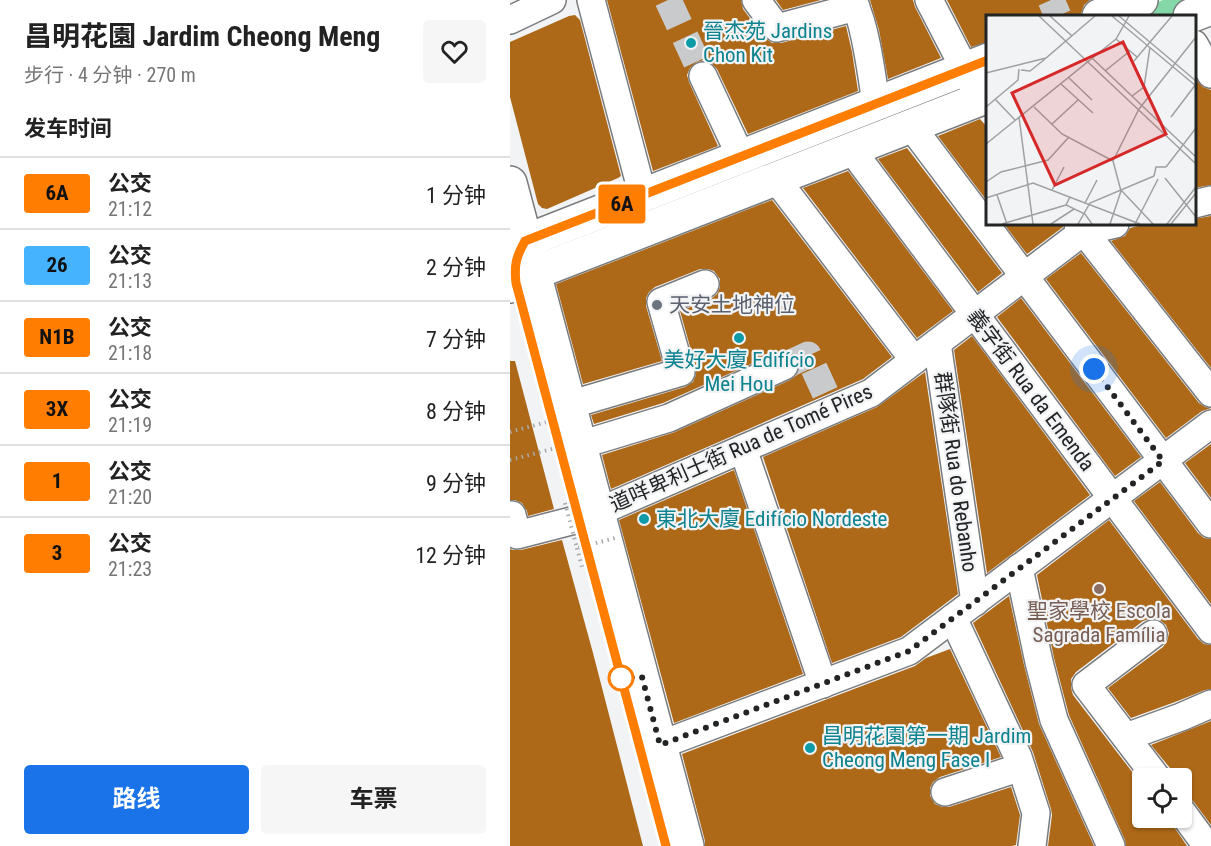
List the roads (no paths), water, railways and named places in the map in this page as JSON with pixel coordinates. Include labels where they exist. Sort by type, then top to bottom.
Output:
[{"type":"main road","points":[[1102,15],[1142,0]]},
{"type":"main road","points":[[1193,15],[1211,8]]},
{"type":"main road","points":[[519,269],[643,196],[976,65]]},
{"type":"main road","points":[[519,269],[670,221],[911,126],[985,101]]},
{"type":"main road","points":[[510,183],[519,269],[565,429],[666,846]]},
{"type":"main road","points":[[643,196],[645,205],[651,213],[658,219],[670,221]]},
{"type":"main road","points":[[587,524],[660,745],[687,846]]},
{"type":"street","points":[[510,20],[552,0]]},
{"type":"street","points":[[591,0],[643,196]]},
{"type":"street","points":[[756,0],[777,28],[853,4],[867,48],[876,104]]},
{"type":"street","points":[[929,0],[976,65],[985,101]]},
{"type":"street","points":[[1196,48],[1211,74]]},
{"type":"street","points":[[704,76],[741,157]]},
{"type":"street","points":[[911,126],[1211,524]]},
{"type":"street","name":"義字街 Rua da Emenda","points":[[851,149],[1211,630]]},
{"type":"street","name":"群隊街 Rua do Rebanho","points":[[776,179],[914,360]]},
{"type":"street","points":[[1196,204],[1211,200]]},
{"type":"street","points":[[1081,227],[1104,225]]},
{"type":"street","points":[[1081,227],[1211,393]]},
{"type":"street","name":"道咩卑利士街 Rua de Tomé Pires","points":[[510,516],[512,515],[517,535],[587,524],[743,449],[871,393],[1025,277],[1081,227]]},
{"type":"street","points":[[565,429],[681,372],[661,302],[705,284]]},
{"type":"street","name":"群隊街 Rua do Rebanho","points":[[938,343],[975,602]]},
{"type":"street","points":[[565,429],[669,418],[784,366]]},
{"type":"street","points":[[672,375],[682,412]]},
{"type":"street","points":[[660,745],[909,651],[1211,424]]},
{"type":"street","points":[[743,449],[823,684]]},
{"type":"street","points":[[1019,568],[1054,720],[1112,846]]},
{"type":"street","points":[[953,618],[1021,767],[1036,813],[1032,846]]},
{"type":"street","points":[[1149,768],[1086,684],[1153,634]]},
{"type":"street","points":[[1126,737],[1211,704]]},
{"type":"street","points":[[945,792],[1021,767]]},
{"type":"street","points":[[1192,826],[1207,846]]},
{"type":"tunnel","points":[[668,0],[703,76]]},
{"type":"tunnel","points":[[1051,0],[1058,15]]},
{"type":"tunnel","points":[[784,366],[808,355],[833,410]]},
{"type":"place","name":"晉杰苑 Jardins Chon Kit","points":[[691,43]]},
{"type":"place","name":"天安土地神位","points":[[657,305]]},
{"type":"place","name":"美好大廈 Edifício Mei Hou","points":[[739,338]]},
{"type":"place","name":"東北大廈 Edifício Nordeste","points":[[644,519]]},
{"type":"place","name":"聖家學校 Escola Sagrada Família","points":[[1099,589]]},
{"type":"place","name":"昌明花園第一期 Jardim Cheong Meng Fase I","points":[[810,748]]}]
